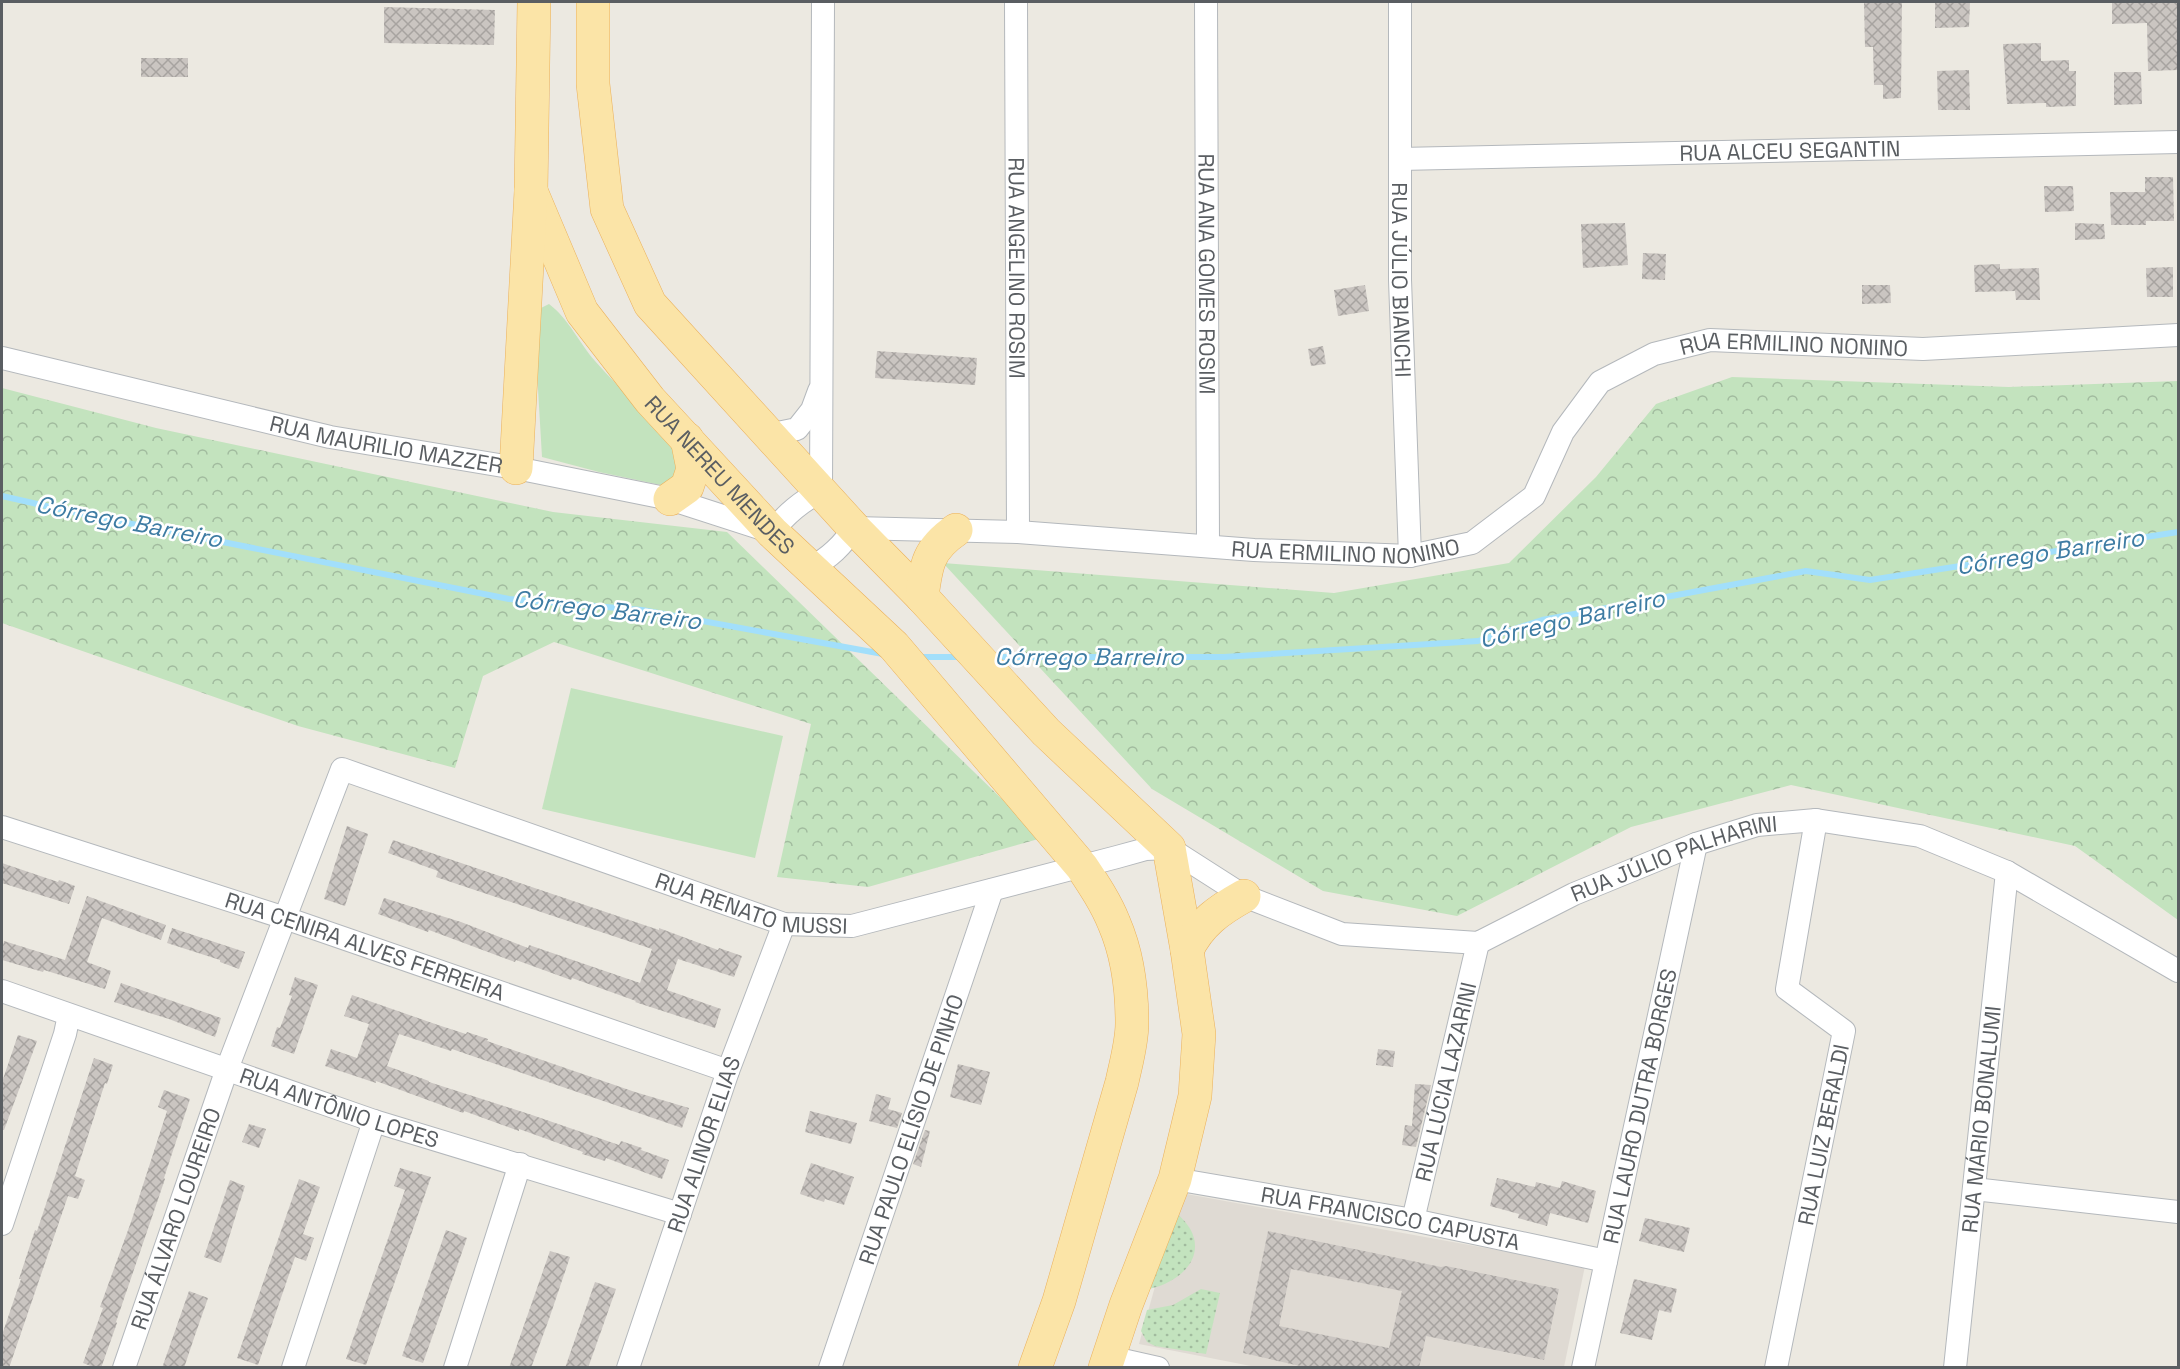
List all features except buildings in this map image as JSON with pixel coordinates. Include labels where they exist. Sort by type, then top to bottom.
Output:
[{"type":"main road","name":"RUA NEREU MENDES","points":[[534,2],[531,192],[582,312],[650,400],[772,532],[894,646],[1082,867],[1115,925],[1127,971],[1132,1024],[1122,1082],[1059,1301],[1035,1368]]},
{"type":"main road","points":[[593,2],[593,84],[607,209],[650,304],[854,528],[922,597],[1046,732],[1169,848],[1199,1034],[1198,1065],[1191,1115],[1175,1179],[1126,1305],[1107,1362]]},
{"type":"main road","points":[[516,468],[531,192]]},
{"type":"main road","points":[[670,499],[687,487],[693,469],[687,439]]},
{"type":"main road","points":[[922,597],[928,561],[939,543],[956,530]]},
{"type":"main road","points":[[1187,950],[1202,925],[1220,909],[1244,896]]},
{"type":"street","points":[[772,532],[785,515],[800,502],[821,491],[823,2]]},
{"type":"street","name":"RUA ANGELINO ROSIM","points":[[1016,2],[1018,532]]},
{"type":"street","name":"RUA ANA GOMES ROSIM","points":[[1206,2],[1208,545]]},
{"type":"street","name":"RUA JÚLIO BIANCHI","points":[[1400,2],[1400,280],[1410,556]]},
{"type":"street","name":"RUA ALCEU SEGANTIN","points":[[1400,159],[2178,142]]},
{"type":"street","name":"RUA ERMILINO NONINO","points":[[854,528],[1018,532],[1254,550],[1410,556],[1472,543],[1534,496],[1563,432],[1600,382],[1654,354],[1710,340],[1923,349],[2178,335]]},
{"type":"street","name":"RUA MAURILIO MAZZER","points":[[2,358],[330,438],[516,468],[670,499],[772,532]]},
{"type":"street","points":[[768,435],[797,429],[812,410],[822,381]]},
{"type":"street","points":[[811,568],[830,557],[854,528]]},
{"type":"street","name":"RUA RENATO MUSSI","points":[[342,769],[784,924],[852,926],[1146,849],[1169,848]]},
{"type":"street","name":"RUA ÁLVARO LOUREIRO","points":[[124,1368],[227,1069],[342,769]]},
{"type":"street","name":"RUA JÚLIO PALHARINI","points":[[1478,943],[1574,894],[1696,844],[1757,825],[1816,820],[1920,836],[2007,872],[2178,972]]},
{"type":"street","name":"RUA LUIZ BERALDI","points":[[1776,1368],[1844,1031],[1787,990],[1816,820]]},
{"type":"street","name":"RUA CENIRA ALVES FERREIRA","points":[[2,826],[285,918],[728,1071]]},
{"type":"street","name":"RUA LAURO DUTRA BORGES","points":[[1583,1368],[1696,844]]},
{"type":"street","points":[[1169,848],[1244,896],[1342,934],[1478,943]]},
{"type":"street","name":"RUA MÁRIO BONALUMI","points":[[1955,1368],[2007,872]]},
{"type":"street","name":"RUA PAULO ELÍSIO DE PINHO","points":[[830,1368],[992,890]]},
{"type":"street","name":"RUA ALINOR ELIAS","points":[[628,1368],[728,1071],[784,924]]},
{"type":"street","name":"RUA LÚCIA LAZARINI","points":[[1413,1220],[1478,943]]},
{"type":"street","name":"RUA ANTÔNIO LOPES","points":[[2,991],[374,1121],[680,1214]]},
{"type":"street","points":[[2,1224],[65,1034],[69,1015]]},
{"type":"street","points":[[293,1368],[374,1121]]},
{"type":"street","points":[[455,1368],[520,1164]]},
{"type":"street","name":"RUA FRANCISCO CAPUSTA","points":[[1175,1179],[1413,1220],[1606,1261]]},
{"type":"street","points":[[1974,1189],[2178,1212]]},
{"type":"street","points":[[1107,1362],[1158,1368]]},
{"type":"shaded area","points":[[1181,1193],[1585,1266],[1564,1367],[1256,1367],[1139,1344]]},
{"type":"green space","points":[[549,304],[568,324],[589,354],[684,455],[675,488],[542,457],[534,321],[541,308]]},
{"type":"green space","points":[[1732,377],[2009,387],[2178,381],[2178,920],[2075,846],[1791,785],[1631,827],[1457,916],[1323,891],[1152,789],[943,563],[1334,593],[1509,563],[1596,477],[1656,404]]},
{"type":"green space","points":[[2,388],[156,428],[553,512],[727,532],[1042,838],[868,887],[777,877],[811,724],[554,642],[483,676],[455,768],[298,726],[2,623]]},
{"type":"green space","points":[[571,688],[783,736],[755,858],[542,809]]},
{"type":"green space","points":[[1176,1213],[1194,1237],[1195,1248],[1192,1259],[1186,1269],[1176,1278],[1149,1289]]},
{"type":"green space","points":[[1201,1289],[1220,1293],[1206,1354],[1155,1346],[1147,1342],[1141,1331],[1147,1310],[1173,1305]]},
{"type":"waterway","name":"Córrego Barreiro","points":[[2,496],[509,599],[642,610],[883,654]]},
{"type":"waterway","name":"Córrego Barreiro","points":[[992,657],[1224,657],[1478,641],[1542,620],[1806,571],[1870,580],[2178,532]]},
{"type":"waterway","name":"Córrego Barreiro","points":[[917,657],[960,657]]}]
